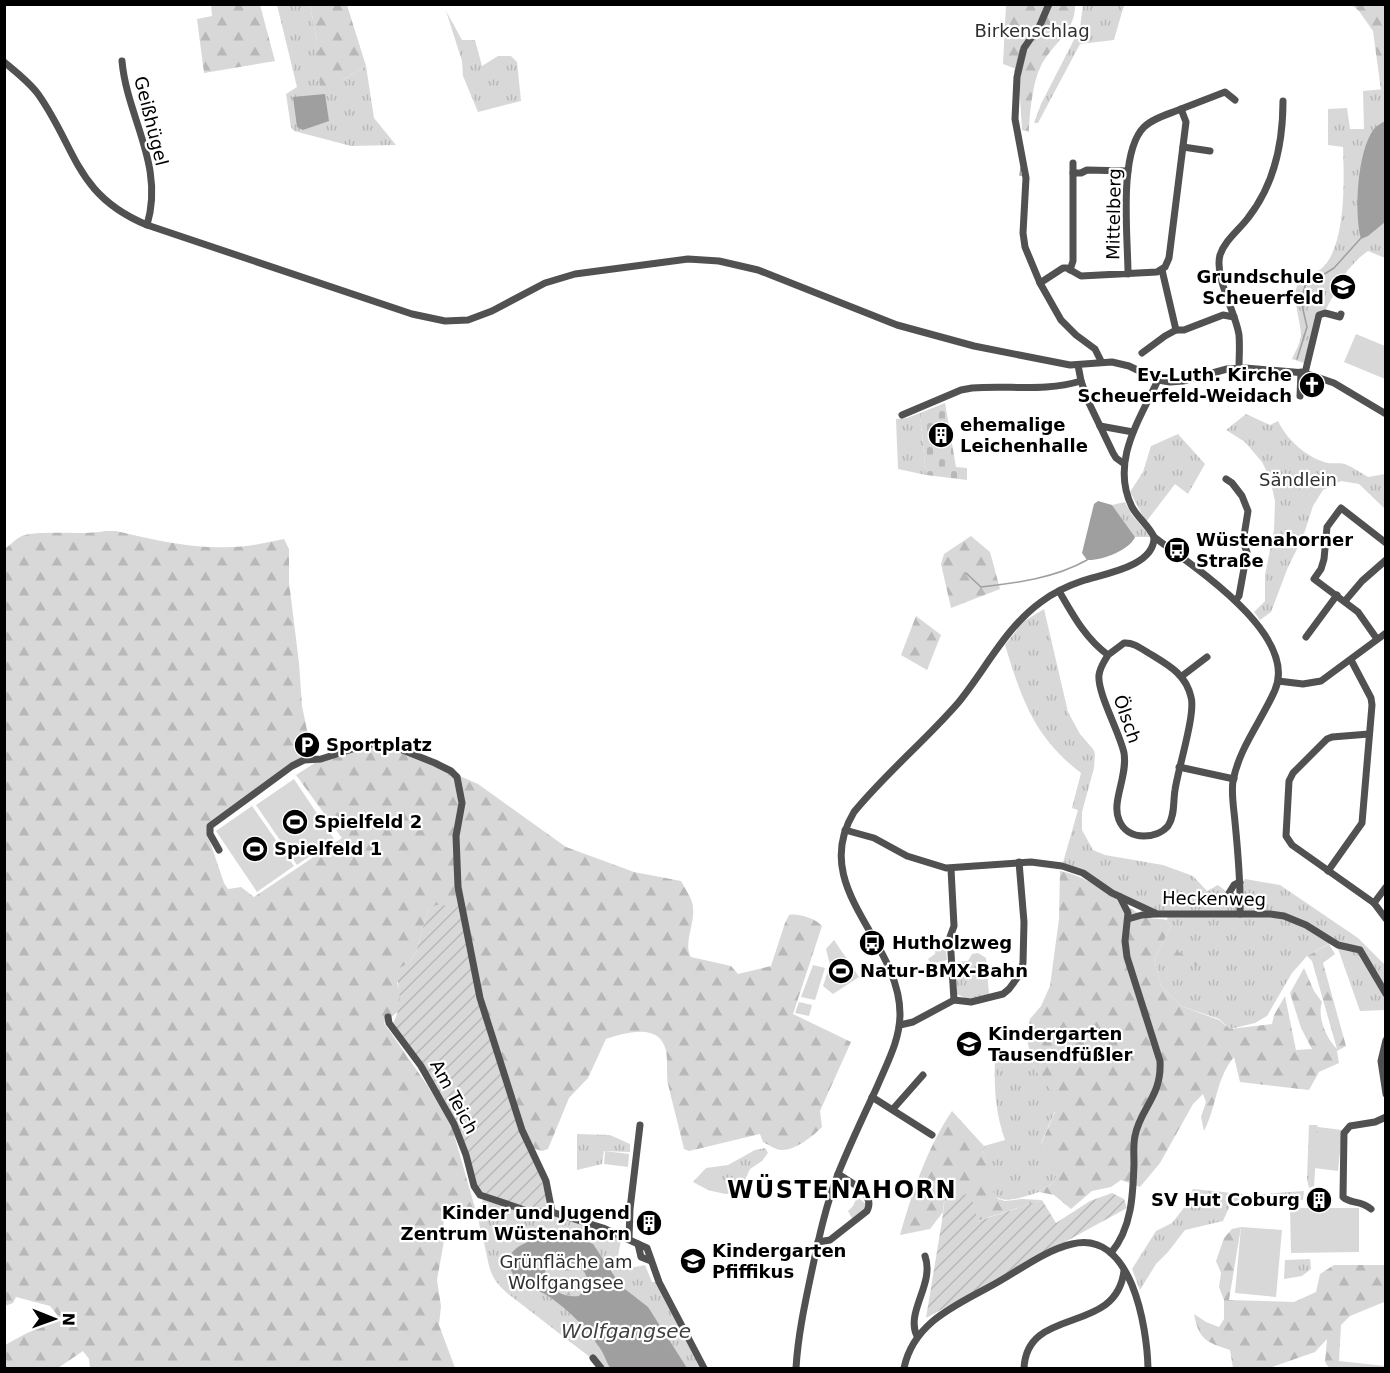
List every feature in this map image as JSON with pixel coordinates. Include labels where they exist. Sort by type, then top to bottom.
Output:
[{"type":"street","points":[[1049,4],[1040,25],[1020,57],[1016,94],[1016,128],[1026,177],[1024,240],[1030,261],[1061,320],[1095,349],[1101,361]]},
{"type":"street","name":"Geißhügel","points":[[122,61],[128,95],[145,143],[150,166],[150,204],[147,225]]},
{"type":"street","points":[[4,62],[36,91],[95,191],[123,214],[147,225],[431,319],[468,320],[492,311],[545,283],[569,275],[641,264],[703,259],[758,270],[874,317],[947,339],[1052,362],[1078,365],[1101,361],[1112,362],[1129,366],[1158,380],[1176,382],[1211,372],[1239,368],[1303,373],[1334,383],[1386,414]]},
{"type":"street","name":"Mittelberg","points":[[1128,274],[1128,171],[1136,138],[1144,127],[1181,109],[1225,92],[1235,100]]},
{"type":"street","points":[[1239,368],[1239,333],[1222,276],[1220,257],[1228,241],[1259,202],[1272,175],[1281,140],[1283,100]]},
{"type":"street","points":[[1176,330],[1162,270],[1169,258],[1186,122],[1181,109]]},
{"type":"street","points":[[1183,147],[1210,151]]},
{"type":"street","points":[[1040,282],[1063,268],[1070,270],[1073,261],[1072,163]]},
{"type":"street","points":[[1073,173],[1087,170],[1128,171]]},
{"type":"street","name":"Mittelberg","points":[[1070,270],[1082,276],[1162,270]]},
{"type":"street","points":[[1300,396],[1303,373],[1319,315],[1325,313],[1340,317],[1341,314]]},
{"type":"street","points":[[1142,353],[1176,330],[1184,330],[1224,315],[1233,317]]},
{"type":"street","points":[[1078,365],[1081,381],[1100,426],[1116,458],[1123,463]]},
{"type":"street","points":[[1158,380],[1133,432],[1123,463],[1124,483],[1133,509],[1155,537],[1236,600],[1271,646],[1278,666],[1278,681],[1239,763],[1234,779],[1240,914]]},
{"type":"street","points":[[902,415],[961,390],[1049,387],[1081,381]]},
{"type":"street","points":[[1100,426],[1133,432]]},
{"type":"street","points":[[1226,479],[1242,496],[1248,511],[1243,542],[1247,552],[1239,596],[1236,600]]},
{"type":"street","points":[[1377,639],[1358,612],[1314,579],[1324,560],[1329,524],[1341,508],[1386,543]]},
{"type":"street","points":[[796,1368],[800,1324],[818,1242],[838,1174],[891,1054],[900,1025],[895,982],[855,904],[844,877],[840,856],[845,830],[854,812],[868,795],[958,703],[1018,622],[1038,604],[1059,591],[1130,566],[1150,550],[1155,537]]},
{"type":"street","points":[[1344,601],[1386,560]]},
{"type":"street","points":[[1059,591],[1078,625],[1108,655],[1124,643],[1133,644],[1164,662],[1182,676],[1207,657]]},
{"type":"street","points":[[1306,637],[1337,595]]},
{"type":"street","points":[[1278,681],[1316,683],[1352,660],[1386,633]]},
{"type":"street","name":"Ölsch","points":[[1108,655],[1100,668],[1099,682],[1123,750],[1125,776],[1117,810],[1120,822],[1131,834],[1145,836],[1159,833],[1168,825],[1172,814],[1192,701],[1182,676]]},
{"type":"street","points":[[1328,871],[1362,823],[1371,698],[1352,660]]},
{"type":"street","points":[[1369,734],[1327,739],[1293,773],[1289,781],[1286,836],[1288,841],[1374,903],[1386,919]]},
{"type":"street","points":[[219,850],[210,834],[210,826],[303,760],[321,759],[365,745],[385,743],[435,763],[455,774],[462,803],[456,836],[458,887],[480,998],[522,1130],[546,1181],[552,1212]]},
{"type":"street","points":[[1179,767],[1234,779]]},
{"type":"street","points":[[845,830],[874,838],[916,860],[951,869],[954,926],[950,937],[954,1000]]},
{"type":"street","points":[[900,1025],[913,1022],[954,1000],[972,1002],[1003,994],[1020,974],[1023,963],[1024,922],[1019,862]]},
{"type":"street","name":"Heckenweg","points":[[951,869],[1041,862],[1083,873],[1120,897],[1157,914],[1270,914],[1292,919],[1338,945],[1360,950],[1386,993]]},
{"type":"street","points":[[1240,882],[1234,885],[1229,893],[1233,898],[1241,897]]},
{"type":"street","points":[[1374,903],[1386,887]]},
{"type":"street","points":[[1111,1253],[1121,1239],[1130,1211],[1136,1133],[1154,1098],[1161,1071],[1160,1061],[1127,957],[1125,941],[1128,919],[1120,897]]},
{"type":"street","points":[[1128,919],[1157,914]]},
{"type":"street","name":"Am Teich","points":[[388,1017],[389,1023],[421,1066],[454,1124],[476,1190],[484,1197],[531,1212],[552,1212],[603,1228],[647,1248],[659,1282],[704,1368]]},
{"type":"street","points":[[1386,1040],[1381,1061],[1386,1094]]},
{"type":"street","points":[[893,1109],[924,1075]]},
{"type":"street","points":[[872,1097],[932,1134]]},
{"type":"street","points":[[1371,1209],[1365,1204],[1348,1201],[1343,1197],[1344,1133],[1350,1126],[1375,1122],[1386,1117]]},
{"type":"street","points":[[629,1239],[630,1209],[640,1125]]},
{"type":"street","points":[[818,1242],[830,1240],[869,1207],[866,1194],[838,1174]]},
{"type":"street","points":[[904,1368],[917,1336],[933,1320],[1062,1248],[1073,1243],[1085,1242],[1095,1244],[1111,1253],[1124,1271],[1136,1296],[1145,1332],[1148,1368]]},
{"type":"street","points":[[917,1336],[914,1321],[928,1268],[925,1256]]},
{"type":"street","points":[[1024,1368],[1030,1343],[1051,1328],[1090,1315],[1103,1307],[1116,1295],[1123,1283],[1124,1271]]},
{"type":"street","points":[[1116,1295],[1123,1293],[1136,1296]]},
{"type":"street","points":[[593,1358],[601,1368]]},
{"type":"green space","points":[[211,5],[260,5],[275,61],[204,73],[197,19],[212,16]]},
{"type":"green space","points":[[277,5],[310,5],[317,42],[342,80],[366,66],[374,118],[396,145],[351,146],[294,131],[291,127],[286,94],[297,87]]},
{"type":"green space","points":[[310,5],[347,5],[366,66],[342,80],[320,88],[317,42]]},
{"type":"green space","name":"Birkenschlag","points":[[1006,5],[1075,5],[1074,15],[1067,31],[1044,60],[1035,82],[1029,132],[1022,130],[1019,80],[1021,71],[1003,64]]},
{"type":"green space","points":[[1083,5],[1124,5],[1114,40],[1080,44],[1038,123],[1034,123],[1041,104],[1080,28]]},
{"type":"green space","points":[[1352,5],[1385,5],[1385,89],[1381,90],[1373,31]]},
{"type":"green space","points":[[446,11],[462,40],[475,40],[482,66],[498,56],[511,56],[517,62],[521,101],[478,112],[463,76],[462,61]]},
{"type":"green space","points":[[1385,89],[1385,258],[1368,251],[1347,271],[1326,309],[1318,312],[1304,363],[1292,359],[1301,336],[1296,288],[1304,275],[1321,269],[1329,259],[1336,245],[1342,211],[1343,147],[1328,145],[1328,109],[1347,108],[1350,129],[1364,129],[1363,91]]},
{"type":"green space","points":[[1356,334],[1385,346],[1385,379],[1344,362]]},
{"type":"green space","points":[[945,403],[956,467],[967,468],[967,480],[926,475],[920,413]]},
{"type":"green space","points":[[920,413],[926,475],[898,469],[896,419]]},
{"type":"green space","name":"Sändlein","points":[[1246,414],[1270,425],[1278,421],[1298,447],[1320,461],[1345,464],[1368,477],[1385,474],[1385,509],[1359,484],[1341,481],[1323,490],[1313,506],[1303,537],[1288,567],[1271,612],[1260,620],[1254,612],[1265,601],[1265,575],[1274,530],[1275,501],[1270,478],[1262,462],[1245,442],[1226,430]]},
{"type":"green space","points":[[1178,434],[1205,464],[1188,494],[1175,484],[1146,522],[1130,492],[1143,472],[1151,446]]},
{"type":"green space","points":[[1299,471],[1311,471],[1312,497],[1300,497]]},
{"type":"green space","points":[[1125,502],[1132,515],[1151,537],[1135,537],[1112,505]]},
{"type":"green space","points":[[105,531],[203,547],[245,546],[284,539],[289,549],[289,582],[302,706],[313,759],[303,760],[210,826],[208,836],[228,889],[241,887],[254,897],[342,838],[296,775],[321,759],[385,743],[478,784],[566,847],[634,872],[681,881],[693,905],[688,946],[691,957],[731,966],[738,974],[771,966],[789,915],[802,916],[819,923],[822,926],[793,1014],[851,1042],[820,1111],[822,1127],[804,1142],[793,1148],[782,1150],[763,1142],[760,1134],[689,1151],[684,1149],[668,1084],[666,1051],[657,1036],[641,1032],[606,1039],[588,1078],[569,1098],[548,1149],[542,1151],[532,1148],[428,910],[416,952],[397,983],[401,995],[400,1010],[384,1023],[451,1124],[475,1208],[443,1208],[444,1241],[437,1280],[441,1306],[439,1325],[455,1368],[90,1368],[89,1359],[83,1351],[58,1368],[5,1368],[5,1345],[58,1316],[50,1306],[16,1297],[13,1303],[5,1306],[4,549],[18,538],[36,533]]},
{"type":"green space","points":[[971,536],[990,552],[1000,589],[951,608],[941,564],[944,554]]},
{"type":"green space","points":[[1044,609],[1068,712],[1080,734],[1095,754],[1094,768],[1082,812],[1082,830],[1093,850],[1105,855],[1163,865],[1193,876],[1207,891],[1218,885],[1236,899],[1240,914],[1301,920],[1243,911],[1242,885],[1245,879],[1280,885],[1358,938],[1385,965],[1385,994],[1363,954],[1332,942],[1307,956],[1292,973],[1267,1016],[1255,1023],[1230,1029],[1219,1019],[1181,1006],[1161,986],[1154,959],[1171,927],[1167,920],[1168,915],[1157,914],[1090,877],[1062,866],[1078,810],[1072,808],[1081,773],[1052,746],[1032,716],[1017,683],[1005,645],[1023,622]]},
{"type":"green space","points":[[916,616],[941,635],[927,670],[901,655]]},
{"type":"green space","name":"Spielfeld 2","points":[[294,779],[334,839],[297,865],[256,805]]},
{"type":"green space","name":"Spielfeld 1","points":[[252,806],[294,866],[257,892],[216,831]]},
{"type":"green space","points":[[1060,871],[1093,884],[1144,916],[1167,920],[1171,927],[1154,959],[1161,986],[1181,1006],[1219,1020],[1230,1029],[1272,1024],[1274,1015],[1285,996],[1296,1050],[1312,1049],[1301,1028],[1290,993],[1304,968],[1314,991],[1322,1002],[1321,1014],[1324,1027],[1329,1039],[1337,1049],[1312,961],[1307,956],[1329,944],[1335,954],[1323,963],[1346,1046],[1337,1051],[1339,1063],[1319,1072],[1309,1090],[1240,1082],[1234,1057],[1220,1083],[1204,1131],[1201,1117],[1206,1102],[1203,1094],[1193,1104],[1160,1163],[1140,1187],[1121,1180],[1111,1187],[1092,1191],[1071,1209],[1054,1195],[1039,1192],[1053,1183],[1057,1171],[1054,1160],[1041,1144],[1055,1112],[1055,1095],[1034,1068],[1026,1036],[1030,1019],[1041,1006],[1050,986],[1059,919]]},
{"type":"green space","points":[[436,905],[461,906],[478,999],[545,1186],[546,1207],[540,1210],[488,1196],[477,1189],[456,1123],[446,1102],[393,1024],[400,1003],[396,970],[410,962],[416,952],[428,910]]},
{"type":"green space","name":"Natur-BMX-Bahn","points":[[834,940],[859,977],[833,994],[823,986],[830,965],[826,949]]},
{"type":"green space","points":[[943,941],[947,960],[931,964],[928,959],[935,954],[936,944]]},
{"type":"green space","points":[[1168,946],[1198,963],[1197,966],[1166,951]]},
{"type":"green space","points":[[1337,946],[1360,954],[1385,996],[1385,1010],[1360,1011]]},
{"type":"green space","points":[[978,953],[986,958],[989,994],[967,999],[957,994],[955,962],[968,961],[972,954]]},
{"type":"green space","points":[[813,965],[825,968],[815,1000],[801,997]]},
{"type":"green space","points":[[799,1002],[812,1005],[809,1016],[795,1013]]},
{"type":"green space","points":[[1031,1055],[1034,1068],[1055,1094],[1055,1111],[1041,1143],[1055,1160],[1056,1176],[1051,1185],[1039,1192],[1010,1200],[1001,1199],[991,1189],[983,1150],[984,1146],[1005,1140],[996,1099],[995,1058]]},
{"type":"green space","points":[[952,1111],[984,1146],[991,1188],[998,1199],[1005,1201],[1042,1200],[977,1221],[945,1190],[943,1212],[930,1229],[900,1235],[921,1171]]},
{"type":"green space","points":[[1309,1125],[1318,1127],[1314,1186],[1309,1188],[1307,1179]]},
{"type":"green space","points":[[1318,1127],[1342,1130],[1338,1171],[1314,1168]]},
{"type":"green space","points":[[577,1134],[610,1135],[630,1144],[630,1152],[604,1151],[602,1164],[577,1170]]},
{"type":"green space","points":[[765,1148],[768,1153],[762,1161],[750,1169],[739,1193],[725,1194],[708,1190],[693,1182],[706,1168],[728,1165],[755,1150]]},
{"type":"green space","points":[[605,1151],[629,1154],[628,1167],[604,1164]]},
{"type":"green space","points":[[946,1189],[971,1196],[978,1221],[1042,1200],[1056,1223],[1090,1201],[1112,1193],[1124,1199],[1127,1208],[926,1318]]},
{"type":"green space","points":[[1193,1189],[1252,1195],[1304,1191],[1303,1200],[1231,1203],[1223,1221],[1185,1230],[1156,1264],[1140,1290],[1132,1269],[1156,1231],[1172,1223],[1183,1209]]},
{"type":"green space","name":"Grünfläche am Wolfgangsee","points":[[484,1197],[531,1212],[552,1212],[618,1233],[621,1240],[618,1256],[621,1270],[645,1265],[652,1282],[659,1282],[704,1368],[604,1368],[507,1293],[496,1281],[489,1264],[479,1220],[479,1210]]},
{"type":"green space","points":[[857,1197],[866,1204],[866,1209],[853,1220],[848,1211]]},
{"type":"green space","points":[[1290,1208],[1359,1208],[1359,1252],[1291,1253]]},
{"type":"green space","points":[[1241,1227],[1229,1300],[1294,1302],[1316,1292],[1320,1274],[1334,1265],[1385,1265],[1384,1302],[1350,1316],[1341,1325],[1339,1361],[1385,1366],[1385,1368],[1329,1368],[1325,1362],[1327,1339],[1315,1352],[1269,1368],[1233,1368],[1230,1350],[1209,1342],[1201,1335],[1194,1314],[1219,1327],[1224,1319],[1224,1300],[1219,1287],[1221,1273],[1216,1261],[1224,1238],[1232,1229]]},
{"type":"green space","points":[[1241,1227],[1282,1230],[1276,1297],[1235,1293]]},
{"type":"green space","points":[[1310,1259],[1311,1269],[1302,1276],[1284,1279],[1285,1260]]},
{"type":"green space","points":[[558,1260],[573,1263],[584,1271],[586,1282],[579,1296],[561,1295],[543,1279],[546,1269]]},
{"type":"water","points":[[325,94],[329,121],[303,130],[297,127],[293,97]]},
{"type":"water","points":[[1385,121],[1385,222],[1361,239],[1358,182],[1364,152],[1375,128]]},
{"type":"water","points":[[1098,501],[1112,505],[1135,537],[1132,542],[1114,554],[1100,559],[1087,560],[1082,553],[1094,504]]},
{"type":"water","name":"Wolfgangsee","points":[[567,1238],[593,1244],[621,1286],[648,1307],[687,1368],[610,1368],[588,1331],[576,1319],[547,1295],[520,1281],[513,1274],[509,1260],[511,1254],[520,1246],[533,1240]],"holes":[[[558,1260],[579,1267],[586,1276],[584,1289],[579,1296],[568,1296],[559,1292],[543,1279],[546,1269]]]},
{"type":"waterway","points":[[1015,72],[1020,50]]},
{"type":"waterway","points":[[1021,168],[1020,175],[1022,175]]},
{"type":"waterway","points":[[1297,359],[1307,327],[1301,301],[1305,286],[1310,279],[1334,268],[1361,238]]},
{"type":"waterway","points":[[966,573],[981,587],[1049,575],[1087,560]]},
{"type":"place","name":"Grundschule Scheuerfeld","points":[[1343,287]]},
{"type":"place","name":"Ev-Luth. Kirche Scheuerfeld-Weidach","points":[[1312,385]]},
{"type":"place","name":"ehemalige Leichenhalle","points":[[941,435]]},
{"type":"place","name":"Wüstenahorner Straße","points":[[1177,550]]},
{"type":"place","name":"Sportplatz","points":[[307,745]]},
{"type":"place","name":"Spielfeld 2","points":[[295,822]]},
{"type":"place","name":"Spielfeld 1","points":[[255,849]]},
{"type":"place","name":"Hutholzweg","points":[[872,943]]},
{"type":"place","name":"Natur-BMX-Bahn","points":[[841,971]]},
{"type":"place","name":"Kindergarten Tausendfüßler","points":[[969,1044]]},
{"type":"place","name":"SV Hut Coburg","points":[[1319,1200]]},
{"type":"place","name":"Kinder und Jugend Zentrum Wüstenahorn","points":[[649,1223]]},
{"type":"place","name":"Kindergarten Pfiffikus","points":[[693,1261]]},
{"type":"district","name":"WÜSTENAHORN","points":[[842,1190]]}]
